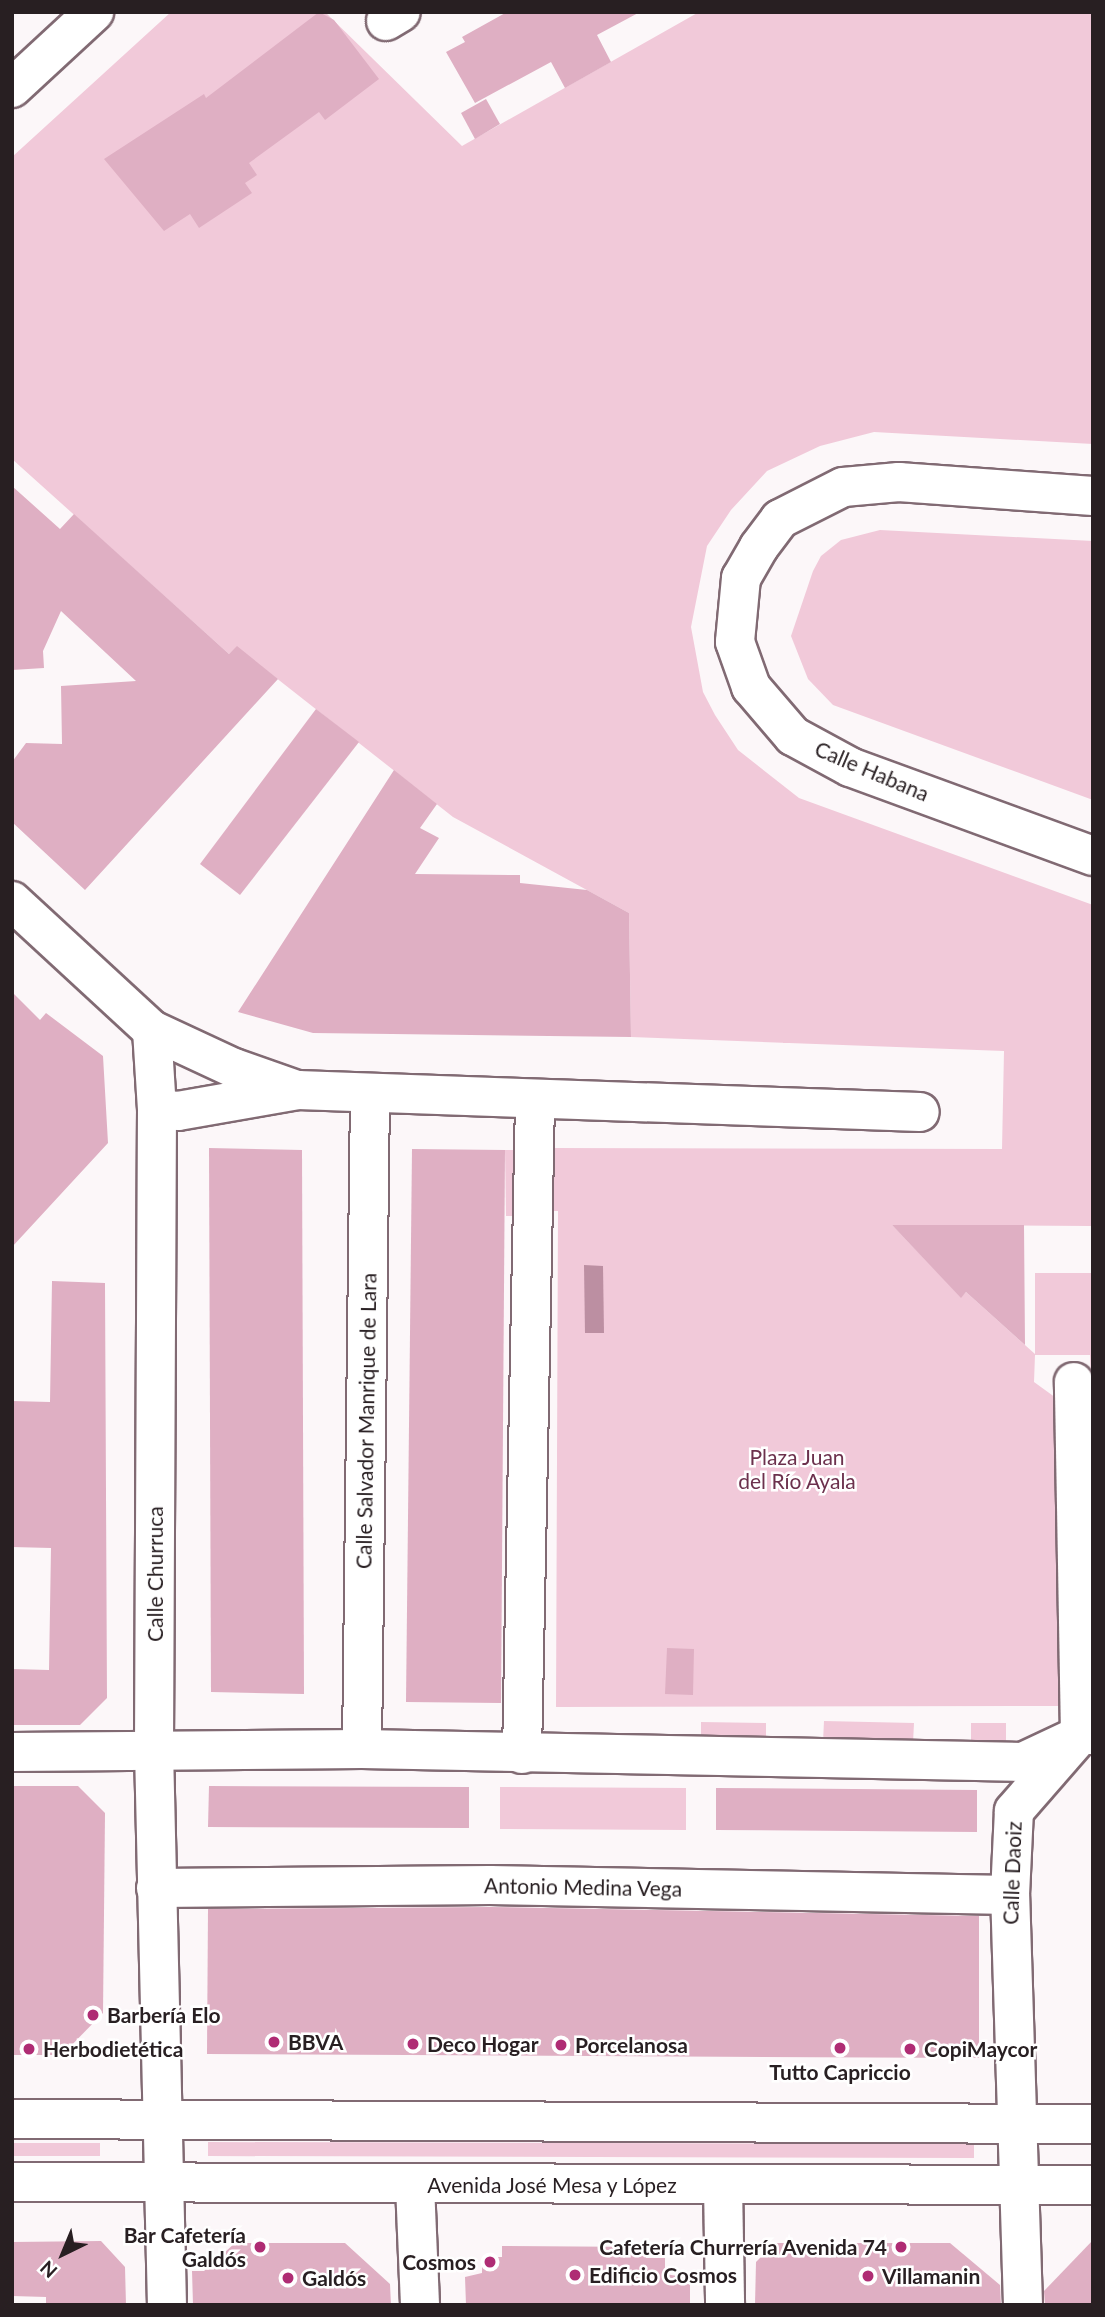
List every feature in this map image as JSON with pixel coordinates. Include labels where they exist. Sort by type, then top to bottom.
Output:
[{"type":"street","points":[[12,88],[94,12]]},
{"type":"street","name":"Calle Habana","points":[[1093,496],[898,481],[843,487],[780,519],[759,547],[741,578],[735,642],[751,687],[793,736],[850,767],[1093,856]]},
{"type":"street","points":[[12,901],[152,1030],[234,1068],[298,1090]]},
{"type":"street","name":"Calle Churruca","points":[[152,1030],[157,1109],[154,1750],[162,2184]]},
{"type":"street","points":[[157,1109],[178,1111],[298,1090],[920,1112]]},
{"type":"street","name":"Calle Salvador Manrique de Lara","points":[[362,1749],[370,1093]]},
{"type":"street","points":[[522,1754],[535,1099]]},
{"type":"street","points":[[12,1752],[362,1749],[1023,1762],[1086,1735],[1074,1382]]},
{"type":"street","name":"Calle Daoiz","points":[[1023,2305],[1011,1956],[1010,1895],[1014,1811],[1086,1735]]},
{"type":"street","name":"Antonio Medina Vega","points":[[156,1888],[490,1885],[1010,1895]]},
{"type":"street","points":[[12,2119],[1093,2124]]},
{"type":"street","name":"Avenida José Mesa y López","points":[[12,2182],[1093,2185]]},
{"type":"street","points":[[162,2184],[167,2305]]},
{"type":"street","points":[[415,2185],[420,2305]]},
{"type":"street","points":[[723,2185],[725,2305]]},
{"type":"green space","name":"Plaza Juan del Río Ayala","points":[[171,12],[325,12],[462,146],[699,12],[1093,12],[1093,444],[874,432],[820,446],[767,471],[731,510],[707,546],[691,627],[703,692],[715,715],[738,750],[799,798],[1093,905],[1093,1434],[1090,1355],[1035,1355],[1034,1382],[1063,1403],[1061,1706],[556,1707],[558,1211],[549,1211],[549,1148],[1002,1149],[1004,1051],[631,1037],[629,913],[453,817],[237,647],[229,654],[12,459],[12,157]],"holes":[[[892,1225],[1091,1226],[1091,1273],[1035,1273],[1035,1354],[966,1292],[961,1297]]]},
{"type":"green space","points":[[880,530],[1093,541],[1093,800],[833,705],[808,679],[791,636],[813,571],[821,556],[841,540]]},
{"type":"green space","points":[[505,1150],[523,1150],[524,1216],[506,1216]]},
{"type":"green space","points":[[824,1721],[914,1723],[913,1743],[823,1742]]},
{"type":"green space","points":[[701,1722],[766,1723],[766,1744],[701,1743]]},
{"type":"green space","points":[[971,1723],[1006,1723],[1006,1745],[971,1745]]},
{"type":"green space","points":[[500,1787],[686,1788],[686,1830],[500,1829]]},
{"type":"green space","points":[[208,2142],[974,2144],[974,2158],[208,2156]]},
{"type":"green space","points":[[12,2143],[100,2143],[100,2156],[12,2156]]},
{"type":"shaded area","points":[[584,1265],[603,1266],[604,1333],[585,1333]]},
{"type":"building","points":[[319,12],[334,20],[379,79],[325,120],[319,112],[249,163],[257,175],[245,183],[252,193],[199,228],[190,214],[164,231],[104,159],[204,94],[206,98]]},
{"type":"building","points":[[507,12],[640,12],[597,35],[611,62],[565,88],[551,62],[475,103],[446,52],[465,42],[462,37]]},
{"type":"building","points":[[486,99],[500,124],[475,139],[461,113]]},
{"type":"building","points":[[12,486],[60,529],[74,514],[229,654],[237,646],[278,679],[85,890],[12,822],[12,762],[26,743],[62,744],[61,686],[136,681],[61,611],[43,651],[44,668],[12,670]]},
{"type":"building","points":[[316,709],[359,742],[240,895],[200,864]]},
{"type":"building","points":[[394,770],[437,804],[420,828],[439,838],[415,874],[520,875],[520,883],[587,890],[629,913],[631,1037],[313,1033],[238,1012]]},
{"type":"building","points":[[12,992],[40,1020],[46,1013],[103,1056],[108,1143],[12,1247]]},
{"type":"building","points":[[209,1148],[302,1150],[304,1694],[211,1692]]},
{"type":"building","points":[[412,1149],[505,1150],[501,1703],[406,1702]]},
{"type":"building","points":[[892,1225],[1024,1225],[1025,1345],[966,1292],[961,1298]]},
{"type":"building","points":[[52,1281],[105,1283],[107,1698],[80,1725],[12,1725],[12,1669],[49,1670],[51,1548],[12,1547],[12,1401],[50,1402]]},
{"type":"building","points":[[667,1648],[694,1649],[693,1695],[665,1694]]},
{"type":"building","points":[[12,1786],[78,1786],[105,1813],[103,2013],[62,2055],[12,2055]]},
{"type":"building","points":[[209,1786],[469,1787],[469,1828],[208,1827]]},
{"type":"building","points":[[716,1788],[977,1790],[977,1832],[716,1830]]},
{"type":"building","points":[[490,1907],[979,1916],[979,2058],[207,2054],[208,1909]]},
{"type":"building","points":[[1093,2240],[1093,2305],[1045,2305],[1044,2291]]},
{"type":"building","points":[[101,2241],[125,2267],[126,2305],[46,2305],[46,2297],[12,2296],[12,2242]]},
{"type":"building","name":"Galdós","points":[[235,2243],[345,2243],[390,2284],[391,2305],[193,2305],[192,2271],[204,2271]]},
{"type":"building","name":"Villamanin","points":[[775,2243],[950,2243],[1000,2285],[1001,2305],[755,2305],[756,2262]]},
{"type":"building","name":"Edificio Cosmos","points":[[502,2246],[646,2247],[646,2258],[665,2258],[665,2274],[690,2278],[690,2305],[466,2305],[465,2277],[482,2273],[482,2257],[502,2257]]},
{"type":"place","name":"Barbería Elo","points":[[93,2015]]},
{"type":"place","name":"BBVA","points":[[274,2042]]},
{"type":"place","name":"Deco Hogar","points":[[413,2044]]},
{"type":"place","name":"Porcelanosa","points":[[561,2045]]},
{"type":"place","name":"Tutto Capriccio","points":[[840,2048]]},
{"type":"place","name":"Herbodietética","points":[[29,2049]]},
{"type":"place","name":"CopiMaycor","points":[[910,2049]]},
{"type":"place","name":"Bar Cafetería Galdós","points":[[260,2247]]},
{"type":"place","name":"Cafetería Churrería Avenida 74","points":[[901,2247]]},
{"type":"place","name":"Cosmos","points":[[490,2262]]},
{"type":"place","name":"Edificio Cosmos","points":[[575,2275]]},
{"type":"place","name":"Villamanin","points":[[868,2276]]},
{"type":"place","name":"Galdós","points":[[288,2278]]}]
